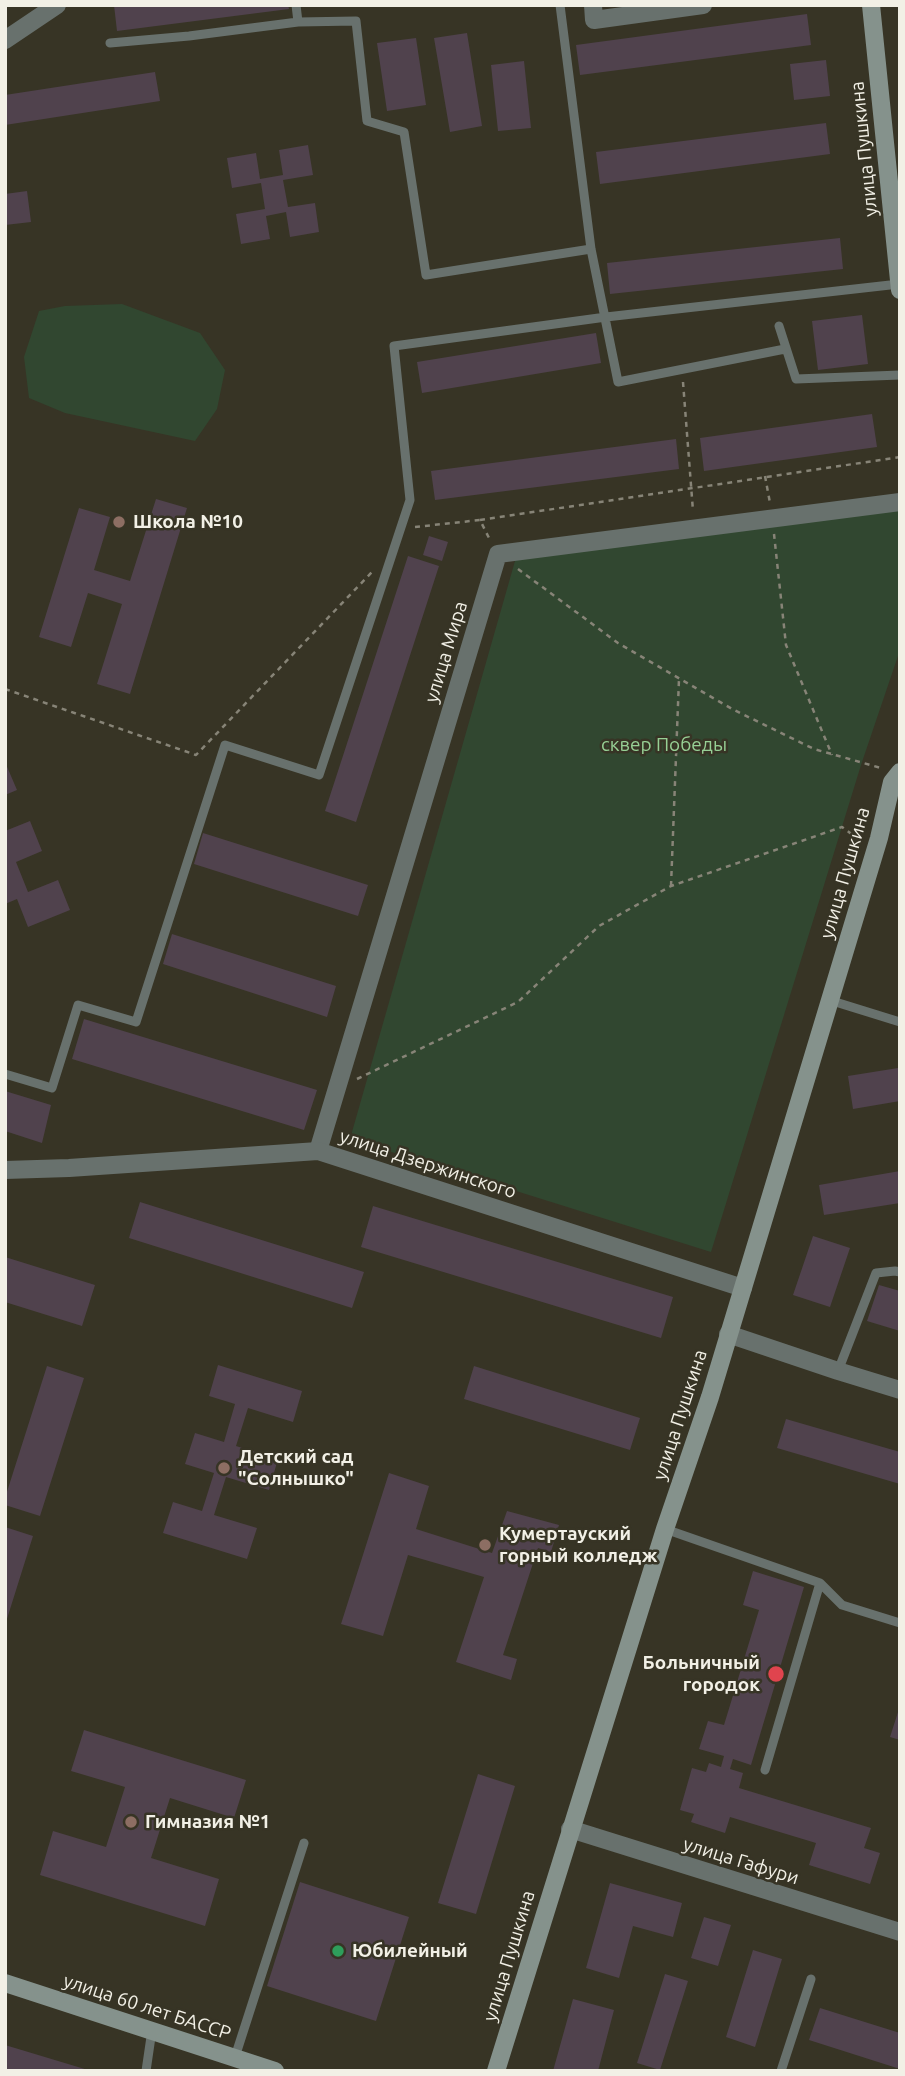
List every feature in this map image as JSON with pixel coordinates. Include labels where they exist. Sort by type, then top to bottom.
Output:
[{"type":"main road","name":"улица Пушкина","points":[[871,5],[900,289]]},
{"type":"main road","name":"улица Пушкина","points":[[496,2071],[665,1529],[710,1397],[879,838],[892,782],[900,772]]},
{"type":"main road","name":"улица 60 лет БАССР","points":[[5,1983],[275,2071]]},
{"type":"street","points":[[5,40],[57,5]]},
{"type":"street","points":[[593,5],[594,20],[703,5]]},
{"type":"street","points":[[498,554],[900,502]]},
{"type":"street","name":"улица Мира","points":[[318,1151],[498,554]]},
{"type":"street","name":"улица Дзержинского","points":[[5,1170],[81,1168],[318,1151],[743,1288]]},
{"type":"street","points":[[728,1334],[900,1390]]},
{"type":"street","name":"улица Гафури","points":[[570,1829],[900,1933]]},
{"type":"lane","points":[[296,5],[298,22]]},
{"type":"lane","points":[[560,5],[591,249],[618,382],[785,349]]},
{"type":"lane","points":[[110,43],[298,22],[356,21],[367,121],[404,132],[426,275],[591,249]]},
{"type":"lane","points":[[5,1074],[52,1088],[78,1004],[136,1022],[225,745],[319,775],[410,500],[394,346],[606,317],[899,284]]},
{"type":"lane","points":[[779,326],[796,379],[900,375]]},
{"type":"lane","points":[[829,1000],[900,1022]]},
{"type":"lane","points":[[838,1371],[876,1273],[900,1272]]},
{"type":"lane","points":[[665,1529],[820,1583],[842,1605],[900,1623]]},
{"type":"lane","points":[[765,1770],[820,1583]]},
{"type":"lane","points":[[235,2057],[304,1843]]},
{"type":"lane","points":[[781,2071],[811,1979]]},
{"type":"lane","points":[[146,2071],[152,2030]]},
{"type":"path","points":[[682,370],[694,528]]},
{"type":"path","points":[[416,526],[480,520],[900,457]]},
{"type":"path","points":[[765,476],[773,518],[786,645],[832,755]]},
{"type":"path","points":[[480,520],[498,554],[618,643],[734,710],[814,749],[900,772]]},
{"type":"path","points":[[5,689],[196,755],[378,566]]},
{"type":"path","points":[[671,886],[679,679]]},
{"type":"path","points":[[335,1089],[518,1002],[599,926],[671,886],[842,827],[874,851]]},
{"type":"green space","points":[[122,304],[200,333],[225,370],[217,409],[195,441],[65,413],[29,398],[24,357],[39,311],[65,306]]},
{"type":"green space","name":"сквер Победы","points":[[900,504],[900,650],[861,765],[711,1252],[350,1139],[517,554]]},
{"type":"building","points":[[114,5],[288,5],[289,9],[117,31]]},
{"type":"building","points":[[807,14],[811,45],[580,75],[576,45]]},
{"type":"building","points":[[467,33],[482,126],[450,132],[434,38]]},
{"type":"building","points":[[416,38],[426,105],[387,111],[377,43]]},
{"type":"building","points":[[826,60],[830,96],[794,100],[790,64]]},
{"type":"building","points":[[524,61],[531,128],[498,131],[491,65]]},
{"type":"building","points":[[155,72],[160,101],[5,125],[5,95]]},
{"type":"building","points":[[826,123],[830,154],[600,184],[596,152]]},
{"type":"building","points":[[308,145],[313,175],[283,180],[288,207],[315,203],[319,232],[290,237],[286,212],[266,216],[270,239],[241,244],[236,214],[265,209],[261,183],[232,188],[227,158],[256,153],[260,179],[283,175],[279,150]]},
{"type":"building","points":[[27,191],[31,222],[5,225],[5,194]]},
{"type":"building","points":[[840,238],[843,269],[610,294],[607,263]]},
{"type":"building","points":[[862,315],[868,364],[818,370],[812,321]]},
{"type":"building","points":[[596,333],[601,363],[422,393],[417,362]]},
{"type":"building","points":[[872,414],[877,447],[704,471],[700,438]]},
{"type":"building","points":[[676,439],[679,469],[435,500],[431,471]]},
{"type":"building","points":[[156,499],[187,508],[130,694],[97,684],[122,604],[88,593],[71,647],[39,637],[79,508],[110,517],[94,570],[130,581]]},
{"type":"building","points":[[429,536],[448,542],[442,561],[423,555]]},
{"type":"building","points":[[408,556],[439,566],[356,822],[325,811]]},
{"type":"building","points":[[5,762],[17,790],[5,795]]},
{"type":"building","points":[[30,821],[42,851],[16,862],[28,892],[58,880],[70,910],[28,927],[17,899],[5,904],[5,831]]},
{"type":"building","points":[[203,833],[368,885],[358,916],[194,864]]},
{"type":"building","points":[[172,934],[336,986],[327,1017],[163,964]]},
{"type":"building","points":[[84,1019],[317,1090],[304,1130],[72,1059]]},
{"type":"building","points":[[900,1068],[900,1101],[853,1109],[848,1076]]},
{"type":"building","points":[[5,1091],[51,1105],[42,1143],[5,1131]]},
{"type":"building","points":[[900,1171],[900,1203],[824,1215],[819,1185]]},
{"type":"building","points":[[140,1202],[364,1272],[352,1308],[129,1238]]},
{"type":"building","points":[[373,1206],[673,1297],[661,1338],[361,1247]]},
{"type":"building","points":[[813,1236],[850,1248],[830,1307],[793,1295]]},
{"type":"building","points":[[5,1257],[95,1285],[82,1326],[5,1302]]},
{"type":"building","points":[[879,1285],[900,1291],[900,1331],[867,1321]]},
{"type":"building","points":[[218,1365],[302,1391],[293,1422],[248,1408],[236,1446],[278,1459],[269,1490],[226,1477],[214,1515],[257,1528],[247,1559],[163,1533],[173,1502],[202,1511],[214,1473],[185,1464],[195,1433],[224,1442],[235,1404],[209,1396]]},
{"type":"building","points":[[47,1366],[84,1378],[40,1516],[5,1505],[5,1498]]},
{"type":"building","points":[[474,1366],[640,1418],[630,1450],[464,1399]]},
{"type":"building","points":[[786,1419],[900,1452],[900,1484],[777,1448]]},
{"type":"building","points":[[389,1473],[429,1486],[416,1529],[492,1553],[507,1511],[559,1525],[551,1552],[538,1548],[503,1655],[517,1659],[511,1680],[456,1662],[484,1577],[408,1555],[383,1636],[341,1624]]},
{"type":"building","points":[[5,1527],[33,1536],[6,1622],[5,1622]]},
{"type":"building","points":[[753,1571],[804,1587],[751,1765],[733,1759],[730,1769],[743,1773],[739,1788],[871,1828],[864,1848],[880,1853],[870,1884],[809,1865],[816,1843],[730,1817],[725,1833],[691,1822],[694,1814],[680,1810],[692,1768],[706,1772],[709,1763],[721,1767],[724,1756],[699,1749],[708,1721],[724,1725],[759,1610],[743,1605]]},
{"type":"building","points":[[900,1709],[900,1740],[890,1737]]},
{"type":"building","points":[[84,1730],[246,1780],[234,1818],[170,1798],[151,1858],[219,1879],[205,1926],[40,1875],[53,1831],[106,1847],[125,1787],[71,1771]]},
{"type":"building","points":[[478,1774],[515,1786],[476,1914],[438,1903]]},
{"type":"building","name":"Юбилейный","points":[[300,1882],[409,1917],[376,2021],[267,1986]]},
{"type":"building","points":[[610,1883],[682,1903],[673,1937],[633,1926],[619,1978],[586,1968]]},
{"type":"building","points":[[704,1917],[731,1925],[718,1966],[691,1958]]},
{"type":"building","points":[[753,1950],[782,1959],[755,2047],[726,2037]]},
{"type":"building","points":[[665,1974],[688,1981],[660,2070],[637,2063]]},
{"type":"building","points":[[573,1999],[614,2010],[598,2071],[553,2071]]},
{"type":"building","points":[[820,2008],[900,2033],[900,2069],[809,2040]]},
{"type":"building","points":[[5,2045],[88,2070],[88,2071],[5,2071]]},
{"type":"place","name":"Школа №10","points":[[119,522]]},
{"type":"place","name":"Детский сад \"Солнышко\"","points":[[224,1468]]},
{"type":"place","name":"Кумертауский горный колледж","points":[[485,1545]]},
{"type":"place","name":"Больничный городок","points":[[776,1674]]},
{"type":"place","name":"Гимназия №1","points":[[131,1822]]},
{"type":"place","name":"Юбилейный","points":[[338,1951]]}]
